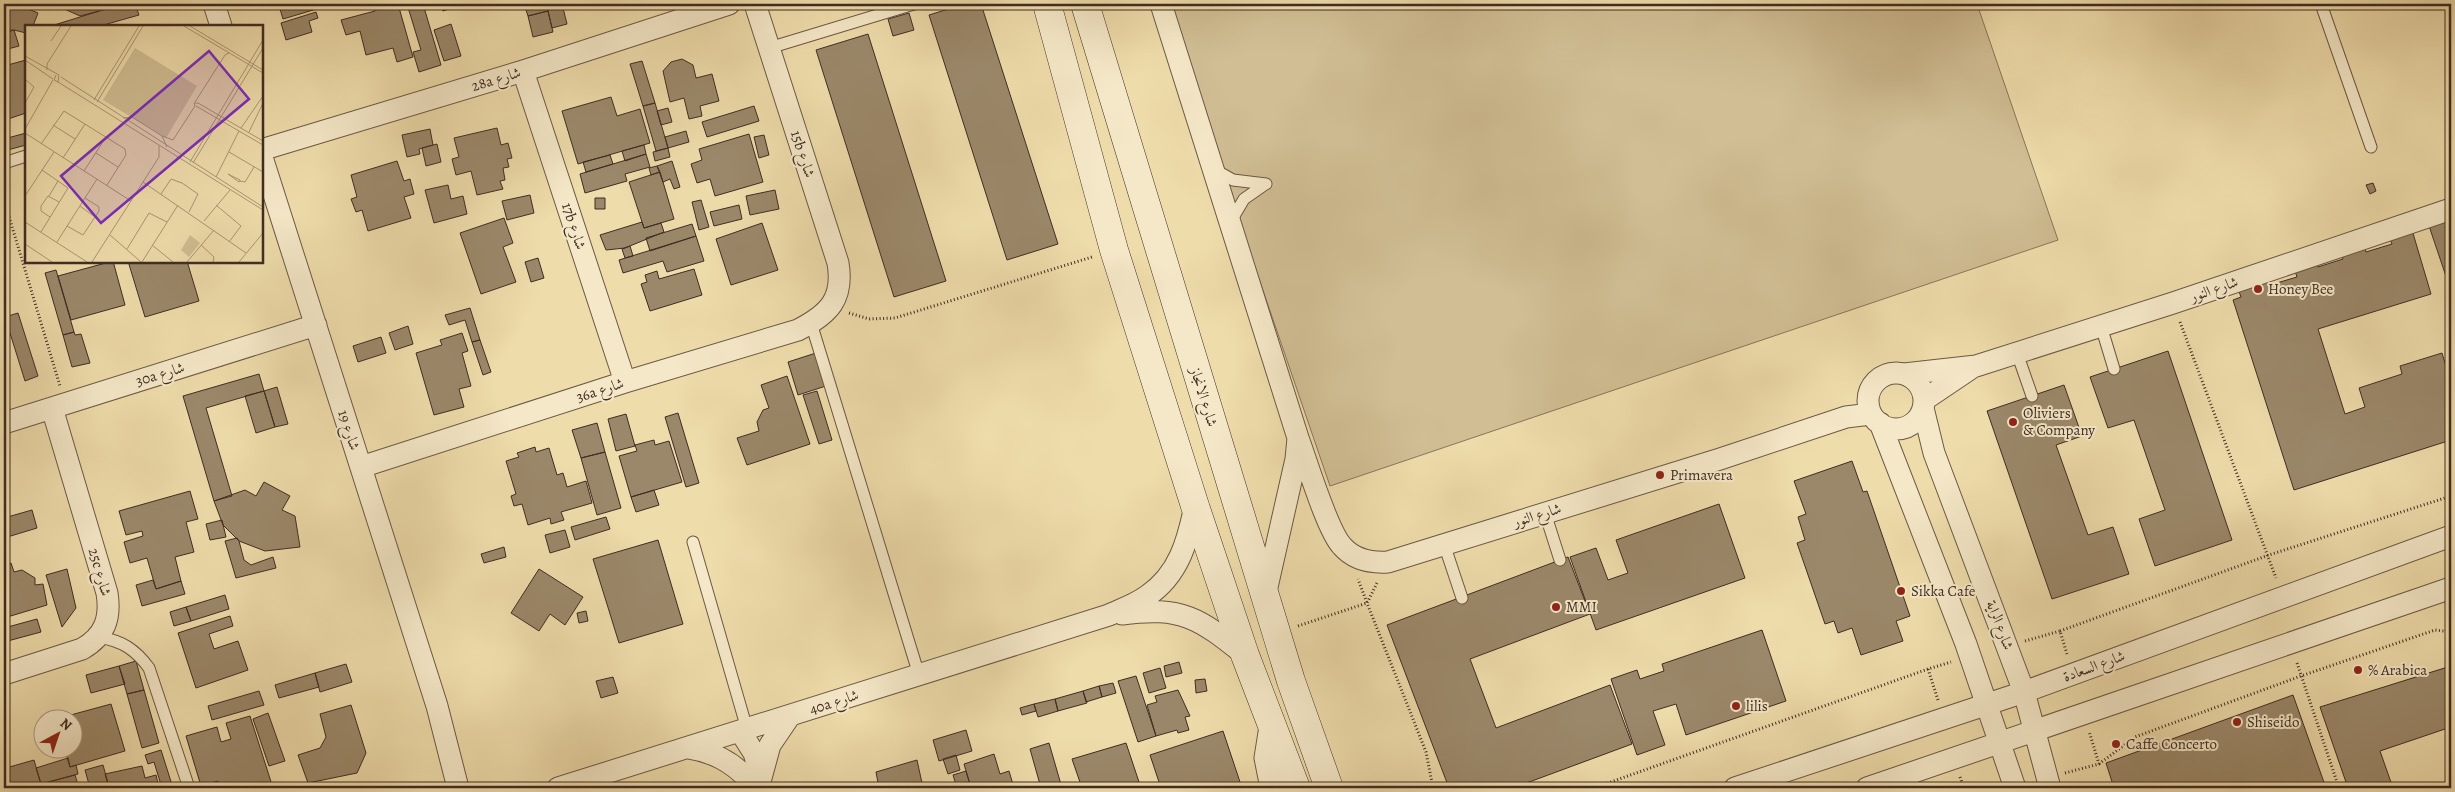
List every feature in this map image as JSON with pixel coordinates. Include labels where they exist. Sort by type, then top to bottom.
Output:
[{"type":"street","points":[[214,4],[221,25]]},
{"type":"street","name":"28a شارع","points":[[262,152],[523,71],[729,4]]},
{"type":"street","name":"15b شارع","points":[[755,4],[838,262],[840,277],[838,292],[832,305]]},
{"type":"street","points":[[1047,4],[1114,250],[1195,506],[1245,655],[1296,788]]},
{"type":"street","name":"شارع الانجاز","points":[[1085,4],[1264,596],[1329,788]]},
{"type":"street","points":[[1161,4],[1298,438],[1336,538],[1349,553]]},
{"type":"street","name":"17b شارع","points":[[523,71],[625,382]]},
{"type":"street","name":"شارع 19","points":[[262,155],[437,706],[458,788]]},
{"type":"street","name":"شارع النور","points":[[1976,366],[2451,208]]},
{"type":"street","name":"36a شارع","points":[[361,467],[625,382],[798,330],[811,323],[832,305]]},
{"type":"street","name":"30a شارع","points":[[4,423],[316,325]]},
{"type":"street","points":[[1976,366],[1904,374],[1895,372],[1879,378],[1873,384],[1873,412],[1971,656],[1988,703],[2014,788]]},
{"type":"street","points":[[1873,412],[1888,427],[1905,427],[1913,423],[1923,404],[1976,366]]},
{"type":"street","points":[[1904,374],[1918,384],[1923,404]]},
{"type":"street","name":"شارع الراية","points":[[1923,404],[1934,452],[2024,692],[2049,783]]},
{"type":"street","name":"25c شارع","points":[[58,406],[107,593],[108,616],[100,636]]},
{"type":"street","name":"شارع النور","points":[[1349,553],[1368,562],[1388,562],[1846,417],[1873,412]]},
{"type":"street","points":[[1264,596],[1296,459],[1298,438]]},
{"type":"street","name":"40a شارع","points":[[558,788],[1109,615],[1147,596],[1169,575],[1184,550],[1195,506]]},
{"type":"street","name":"شارع السعادة","points":[[1735,788],[2024,692],[2451,536]]},
{"type":"street","points":[[1866,788],[2451,588]]},
{"type":"street","name":"40a شارع","points":[[1109,615],[1162,610],[1190,616],[1205,624],[1245,655]]},
{"type":"street","points":[[4,674],[82,649],[100,636]]},
{"type":"street","name":"شارع 19","points":[[437,706],[472,788]]},
{"type":"street","points":[[757,784],[770,745],[789,717]]},
{"type":"street","points":[[1271,720],[1265,758],[1271,788]]},
{"type":"street","points":[[744,730],[754,753],[757,784]]},
{"type":"street","points":[[688,748],[722,757],[757,784]]},
{"type":"lane","points":[[769,48],[914,4]]},
{"type":"lane","points":[[2321,4],[2371,147]]},
{"type":"lane","points":[[4,163],[25,156]]},
{"type":"lane","points":[[1214,169],[1233,180],[1266,184],[1244,199],[1231,222]]},
{"type":"lane","points":[[811,323],[919,676]]},
{"type":"lane","points":[[2101,326],[2114,369]]},
{"type":"lane","points":[[2017,353],[2032,396]]},
{"type":"lane","points":[[1545,513],[1560,560]]},
{"type":"lane","points":[[693,542],[744,730]]},
{"type":"lane","points":[[1444,544],[1462,598]]},
{"type":"lane","points":[[100,636],[128,646],[140,656],[149,668],[189,788]]},
{"type":"path","points":[[4,200],[58,406]]},
{"type":"path","points":[[832,305],[844,312],[869,319],[895,318],[1114,250]]},
{"type":"path","points":[[2173,302],[2269,555],[2282,597]]},
{"type":"path","points":[[2008,646],[2060,631],[2269,555],[2451,496]]},
{"type":"path","points":[[1349,553],[1426,752],[1433,788]]},
{"type":"path","points":[[1276,634],[1367,603],[1388,562]]},
{"type":"path","points":[[2049,783],[2099,764],[2135,737],[2301,676],[2435,630],[2451,632]]},
{"type":"path","points":[[2060,631],[2072,674]]},
{"type":"path","points":[[2290,643],[2339,788]]},
{"type":"path","points":[[1594,788],[1928,669],[1971,656]]},
{"type":"path","points":[[1928,669],[1943,718]]},
{"type":"path","points":[[2084,714],[2099,764]]},
{"type":"shaded area","points":[[1165,4],[1977,4],[2058,240],[1330,486]]},
{"type":"building","points":[[4,4],[16,4],[38,13],[33,25],[25,25],[25,33],[14,30],[4,31]]},
{"type":"building","points":[[53,4],[97,4],[99,11],[80,16]]},
{"type":"building","points":[[122,4],[135,4],[139,15],[104,25],[54,25]]},
{"type":"building","points":[[296,4],[319,4],[320,8],[283,19],[280,9]]},
{"type":"building","points":[[372,4],[398,4],[413,57],[397,62],[393,48],[366,55],[360,31],[346,35],[341,20],[375,11]]},
{"type":"building","points":[[407,4],[423,4],[441,65],[419,72],[413,52],[421,50]]},
{"type":"building","points":[[440,4],[464,4],[443,11]]},
{"type":"building","points":[[524,4],[546,4],[548,11],[528,16]]},
{"type":"building","points":[[562,4],[567,24],[552,28],[547,7]]},
{"type":"building","points":[[965,4],[981,4],[1058,244],[1007,260],[929,15]]},
{"type":"building","points":[[548,11],[553,32],[533,37],[528,16]]},
{"type":"building","points":[[316,12],[318,18],[309,21],[312,32],[286,40],[281,23]]},
{"type":"building","points":[[909,13],[914,30],[893,36],[888,19]]},
{"type":"building","points":[[451,24],[461,56],[444,61],[434,30]]},
{"type":"building","points":[[14,30],[19,46],[4,50],[4,33]]},
{"type":"building","points":[[868,34],[946,281],[894,297],[816,50]]},
{"type":"building","points":[[682,59],[693,65],[696,78],[712,74],[719,101],[700,106],[702,116],[689,119],[684,98],[670,102],[663,71],[671,62]]},
{"type":"building","points":[[25,60],[25,113],[8,119],[4,106],[4,66]]},
{"type":"building","points":[[642,61],[655,103],[643,106],[630,64]]},
{"type":"building","points":[[611,97],[617,116],[640,109],[650,143],[578,164],[562,111]]},
{"type":"building","points":[[655,103],[668,148],[656,151],[643,106]]},
{"type":"building","points":[[754,106],[759,121],[707,137],[702,122]]},
{"type":"building","points":[[668,108],[672,122],[661,125],[657,111]]},
{"type":"building","points":[[497,128],[501,145],[508,143],[512,158],[507,159],[509,167],[503,168],[505,180],[500,181],[503,189],[477,195],[471,171],[456,175],[452,159],[459,157],[454,138]]},
{"type":"building","points":[[430,129],[433,145],[419,149],[420,154],[407,157],[402,135]]},
{"type":"building","points":[[686,131],[689,142],[668,148],[665,137]]},
{"type":"building","points":[[25,133],[25,145],[4,151],[4,139]]},
{"type":"building","points":[[749,134],[763,182],[715,196],[710,179],[697,183],[691,164],[702,160],[699,149]]},
{"type":"building","points":[[764,135],[769,155],[759,158],[754,137]]},
{"type":"building","points":[[437,144],[441,162],[426,166],[422,148]]},
{"type":"building","points":[[644,145],[646,154],[625,161],[622,151]]},
{"type":"building","points":[[668,148],[670,157],[655,161],[653,152]]},
{"type":"building","points":[[646,154],[650,167],[625,174],[627,181],[585,193],[580,174]]},
{"type":"building","points":[[610,155],[613,164],[586,172],[583,162]]},
{"type":"building","points":[[397,161],[404,181],[410,179],[414,194],[404,197],[411,218],[368,231],[362,210],[356,212],[351,199],[357,197],[351,175]]},
{"type":"building","points":[[672,161],[680,187],[674,189],[670,179],[663,182],[657,166]]},
{"type":"building","points":[[657,166],[660,172],[651,175],[649,168]]},
{"type":"building","points":[[660,172],[674,219],[644,228],[629,182]]},
{"type":"building","points":[[2373,183],[2376,191],[2370,194],[2366,185]]},
{"type":"building","points":[[448,185],[451,199],[463,196],[467,214],[434,223],[425,190]]},
{"type":"building","points":[[775,190],[779,209],[750,215],[746,196]]},
{"type":"building","points":[[530,195],[534,213],[507,220],[502,201]]},
{"type":"building","points":[[595,198],[605,198],[605,209],[595,209]]},
{"type":"building","points":[[701,200],[709,227],[699,230],[692,202]]},
{"type":"building","points":[[739,205],[742,219],[714,226],[710,212]]},
{"type":"building","points":[[2451,212],[2451,291],[2427,220]]},
{"type":"building","points":[[504,218],[513,243],[503,247],[516,282],[481,294],[460,233]]},
{"type":"building","points":[[642,222],[644,228],[661,223],[664,232],[625,248],[606,250],[600,235]]},
{"type":"building","points":[[762,223],[778,270],[731,285],[716,239]]},
{"type":"building","points":[[692,224],[696,236],[650,251],[646,238]]},
{"type":"building","points":[[2412,230],[2431,294],[2318,329],[2345,414],[2365,407],[2359,388],[2402,374],[2400,366],[2442,353],[2448,373],[2451,373],[2451,440],[2294,490],[2233,300],[2241,297],[2238,289],[2268,279],[2270,285],[2297,277],[2294,268],[2316,261],[2318,267],[2343,259],[2341,253],[2364,247],[2366,252],[2392,244],[2389,237]]},
{"type":"building","points":[[696,236],[704,261],[667,272],[663,261],[623,273],[619,260]]},
{"type":"building","points":[[630,246],[633,256],[625,258],[622,249]]},
{"type":"building","points":[[4,247],[9,264],[4,265]]},
{"type":"building","points":[[538,258],[544,278],[531,282],[525,262]]},
{"type":"building","points":[[113,262],[125,305],[71,320],[58,276]]},
{"type":"building","points":[[128,262],[187,262],[199,301],[145,317]]},
{"type":"building","points":[[694,269],[702,295],[650,311],[641,284],[647,282],[645,275],[657,271],[659,279]]},
{"type":"building","points":[[56,270],[74,332],[63,335],[45,273]]},
{"type":"building","points":[[470,308],[480,340],[472,342],[465,320],[449,325],[445,315]]},
{"type":"building","points":[[18,313],[38,376],[25,381],[5,317]]},
{"type":"building","points":[[408,326],[413,344],[395,350],[389,333]]},
{"type":"building","points":[[74,332],[75,335],[81,334],[90,363],[72,367],[63,335]]},
{"type":"building","points":[[462,333],[468,351],[462,353],[471,386],[459,389],[464,407],[434,415],[416,353],[442,345],[440,340]]},
{"type":"building","points":[[381,337],[386,353],[358,362],[353,346]]},
{"type":"building","points":[[480,340],[491,372],[483,375],[472,342]]},
{"type":"building","points":[[2168,351],[2232,540],[2155,566],[2139,519],[2165,510],[2134,420],[2108,428],[2090,377]]},
{"type":"building","points":[[819,352],[829,385],[798,395],[788,362]]},
{"type":"building","points":[[259,374],[264,391],[206,408],[232,496],[214,501],[183,396]]},
{"type":"building","points":[[787,376],[810,444],[747,465],[737,438],[759,431],[757,422],[763,410],[769,408],[761,385]]},
{"type":"building","points":[[2064,385],[2082,436],[2056,445],[2088,535],[2113,527],[2129,574],[2052,599],[1987,411]]},
{"type":"building","points":[[277,387],[288,424],[275,427],[264,391]]},
{"type":"building","points":[[264,391],[275,427],[256,433],[245,396]]},
{"type":"building","points":[[817,391],[832,440],[819,444],[803,395]]},
{"type":"building","points":[[678,413],[699,483],[686,487],[665,417]]},
{"type":"building","points":[[626,414],[635,446],[616,451],[608,419]]},
{"type":"building","points":[[597,423],[605,452],[581,458],[572,430]]},
{"type":"building","points":[[654,440],[655,445],[669,441],[682,482],[631,497],[619,456],[637,451],[635,445]]},
{"type":"building","points":[[535,447],[536,452],[549,448],[557,475],[563,473],[567,487],[586,481],[592,503],[561,512],[564,520],[551,524],[550,518],[528,525],[522,504],[514,506],[511,496],[516,494],[506,461],[519,457],[517,453]]},
{"type":"building","points":[[605,452],[621,508],[597,515],[581,458]]},
{"type":"building","points":[[1852,461],[1863,492],[1867,491],[1910,616],[1896,621],[1903,641],[1861,655],[1852,628],[1838,633],[1834,621],[1825,624],[1797,543],[1805,540],[1798,517],[1806,514],[1794,481]]},
{"type":"building","points":[[264,482],[290,496],[282,510],[295,516],[300,547],[265,551],[239,541],[223,525],[214,501],[245,490],[256,496]]},
{"type":"building","points":[[654,490],[659,505],[636,512],[631,497]]},
{"type":"building","points":[[190,491],[198,519],[186,522],[194,552],[175,557],[181,581],[156,589],[147,558],[130,563],[124,542],[143,536],[142,531],[126,535],[119,511]]},
{"type":"building","points":[[1719,504],[1745,578],[1596,630],[1570,557],[1596,548],[1608,580],[1628,573],[1616,540]]},
{"type":"building","points":[[32,510],[37,528],[4,538],[4,518]]},
{"type":"building","points":[[606,517],[610,529],[575,540],[571,527]]},
{"type":"building","points":[[222,520],[226,537],[210,540],[206,524]]},
{"type":"building","points":[[565,530],[570,547],[550,553],[545,535]]},
{"type":"building","points":[[237,538],[244,560],[251,565],[273,557],[276,568],[236,578],[225,541]]},
{"type":"building","points":[[658,540],[683,624],[619,643],[593,559]]},
{"type":"building","points":[[504,547],[506,557],[484,563],[481,554]]},
{"type":"building","points":[[1568,557],[1590,614],[1470,659],[1496,728],[1610,685],[1632,744],[1513,788],[1449,788],[1387,625]]},
{"type":"building","points":[[11,563],[14,572],[22,570],[35,578],[35,585],[43,584],[47,605],[4,618],[4,566]]},
{"type":"building","points":[[67,569],[76,608],[62,627],[46,575]]},
{"type":"building","points":[[539,569],[583,597],[565,625],[550,614],[539,631],[511,613]]},
{"type":"building","points":[[153,580],[156,589],[181,581],[185,594],[142,606],[136,585]]},
{"type":"building","points":[[225,595],[229,609],[191,621],[186,607]]},
{"type":"building","points":[[186,607],[191,621],[174,626],[170,612]]},
{"type":"building","points":[[586,611],[588,621],[579,623],[577,613]]},
{"type":"building","points":[[230,616],[233,626],[209,634],[214,649],[238,641],[248,670],[196,688],[178,633]]},
{"type":"building","points":[[37,619],[41,632],[4,642],[4,628]]},
{"type":"building","points":[[1762,630],[1786,701],[1686,735],[1676,704],[1653,711],[1665,745],[1637,755],[1611,679],[1637,670],[1640,679],[1664,671],[1662,664]]},
{"type":"building","points":[[136,661],[144,690],[127,694],[119,666]]},
{"type":"building","points":[[1179,662],[1182,673],[1166,677],[1164,666]]},
{"type":"building","points":[[346,664],[352,682],[320,692],[315,673]]},
{"type":"building","points":[[119,666],[125,684],[91,693],[86,675]]},
{"type":"building","points":[[2451,666],[2451,727],[2380,751],[2393,788],[2348,788],[2320,707]]},
{"type":"building","points":[[1160,668],[1166,688],[1149,693],[1143,673]]},
{"type":"building","points":[[315,673],[319,687],[279,698],[275,685]]},
{"type":"building","points":[[1136,676],[1156,736],[1138,742],[1118,681]]},
{"type":"building","points":[[613,677],[618,693],[601,698],[596,681]]},
{"type":"building","points":[[1205,679],[1207,691],[1196,693],[1195,680]]},
{"type":"building","points":[[1113,683],[1116,693],[1102,697],[1099,686]]},
{"type":"building","points":[[1099,686],[1102,697],[1086,702],[1083,691]]},
{"type":"building","points":[[144,690],[159,743],[142,748],[127,694]]},
{"type":"building","points":[[1178,690],[1190,716],[1185,717],[1189,730],[1178,733],[1177,730],[1156,736],[1147,705],[1157,702],[1155,696]]},
{"type":"building","points":[[259,691],[264,705],[212,720],[208,706]]},
{"type":"building","points":[[1083,691],[1087,703],[1058,711],[1055,699]]},
{"type":"building","points":[[2293,695],[2326,788],[2114,788],[2106,763]]},
{"type":"building","points":[[1055,699],[1058,711],[1038,717],[1034,704]]},
{"type":"building","points":[[111,704],[125,751],[70,767],[68,760],[82,760],[82,712]]},
{"type":"building","points":[[1034,704],[1036,711],[1022,715],[1020,708]]},
{"type":"building","points":[[351,705],[366,753],[357,773],[308,783],[298,755],[320,748],[326,737],[320,714]]},
{"type":"building","points":[[268,713],[285,761],[269,766],[253,719]]},
{"type":"building","points":[[250,716],[273,788],[220,788],[218,781],[201,786],[186,736],[217,727],[221,742],[231,739],[226,723]]},
{"type":"building","points":[[966,730],[972,751],[939,761],[933,740]]},
{"type":"building","points":[[1223,731],[1242,788],[1161,788],[1150,755]]},
{"type":"building","points":[[1049,743],[1062,788],[1041,788],[1030,749]]},
{"type":"building","points":[[1126,743],[1141,788],[1082,788],[1072,759]]},
{"type":"building","points":[[161,750],[173,788],[162,788],[154,762],[148,764],[145,755]]},
{"type":"building","points":[[994,754],[1000,774],[1009,771],[1014,788],[971,788],[964,764]]},
{"type":"building","points":[[956,755],[960,770],[948,774],[943,759]]},
{"type":"building","points":[[34,760],[41,784],[28,788],[12,788],[6,768]]},
{"type":"building","points":[[62,760],[68,760],[70,767],[76,765],[78,774],[41,784],[36,768]]},
{"type":"building","points":[[917,760],[922,783],[939,783],[940,788],[879,788],[876,772]]},
{"type":"building","points":[[103,765],[108,783],[90,788],[85,770]]},
{"type":"building","points":[[142,766],[145,778],[156,775],[159,788],[109,788],[105,774]]},
{"type":"building","points":[[966,771],[971,788],[957,788],[953,775]]},
{"type":"building","points":[[75,775],[79,788],[28,788],[41,784]]},
{"type":"building","points":[[860,784],[878,788],[858,788]]},
{"type":"place","name":"Honey Bee","points":[[2258,289]]},
{"type":"place","name":"Oliviers & Company","points":[[2013,422]]},
{"type":"place","name":"Primavera","points":[[1660,475]]},
{"type":"place","name":"Sikka Cafe","points":[[1901,591]]},
{"type":"place","name":"MMI","points":[[1556,607]]},
{"type":"place","name":"% Arabica","points":[[2358,670]]},
{"type":"place","name":"lilis","points":[[1736,706]]},
{"type":"place","name":"Shiseido","points":[[2237,722]]},
{"type":"place","name":"Caffe Concerto","points":[[2116,744]]}]
